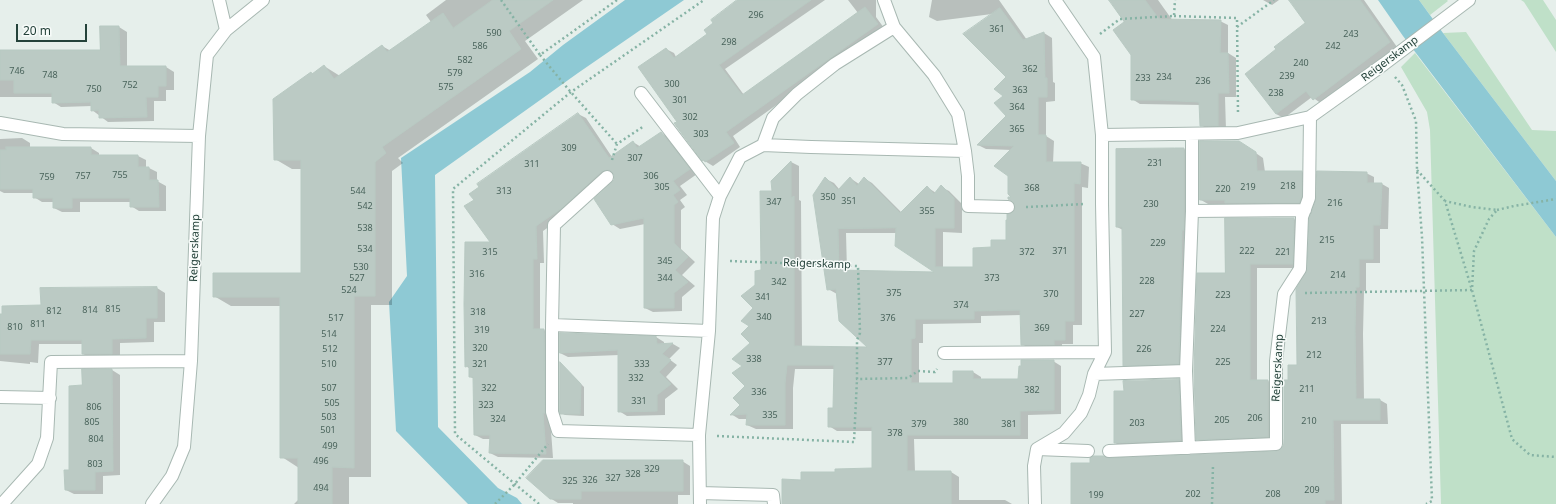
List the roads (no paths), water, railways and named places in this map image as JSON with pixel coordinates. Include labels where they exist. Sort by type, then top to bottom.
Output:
[{"type":"street","points":[[219,0],[226,30]]},
{"type":"street","name":"Reigerskamp","points":[[152,504],[172,476],[184,446],[191,361],[199,136],[207,55],[226,30],[263,0]]},
{"type":"street","points":[[884,0],[894,27],[934,75],[958,114],[968,176],[968,206],[1008,207]]},
{"type":"street","points":[[1035,504],[1034,466],[1037,449],[1064,433],[1081,413],[1089,395],[1094,374],[1105,352],[1102,136],[1094,57],[1086,43],[1055,0]]},
{"type":"street","name":"Reigerskamp","points":[[1102,136],[1238,133],[1310,117],[1469,0]]},
{"type":"street","points":[[763,145],[773,118],[796,94],[835,64],[894,27]]},
{"type":"street","points":[[641,93],[720,196]]},
{"type":"street","name":"Reigerskamp","points":[[1109,451],[1276,444],[1276,361],[1284,294],[1300,269],[1302,217],[1309,198],[1310,117]]},
{"type":"street","points":[[0,123],[63,134],[199,136]]},
{"type":"street","points":[[1189,448],[1186,371],[1192,211],[1192,134]]},
{"type":"street","points":[[774,504],[773,494],[700,498],[699,435],[709,331],[713,218],[720,196],[740,157],[763,145],[965,151]]},
{"type":"street","points":[[607,177],[554,225],[552,412],[558,431],[699,435]]},
{"type":"street","points":[[1192,211],[1305,210]]},
{"type":"street","points":[[552,325],[709,331]]},
{"type":"street","points":[[944,353],[1105,352]]},
{"type":"street","points":[[2,504],[38,464],[47,438],[51,362],[191,361]]},
{"type":"street","points":[[1094,374],[1186,371]]},
{"type":"street","points":[[0,397],[50,398]]},
{"type":"street","points":[[1037,449],[1088,451]]},
{"type":"water","points":[[625,0],[684,0],[578,73],[435,175],[438,427],[498,488],[517,498],[522,504],[468,504],[396,431],[389,302],[407,276],[401,158],[530,72],[563,45]]},
{"type":"water","points":[[1378,0],[1419,0],[1556,181],[1556,237],[1403,36]]}]
